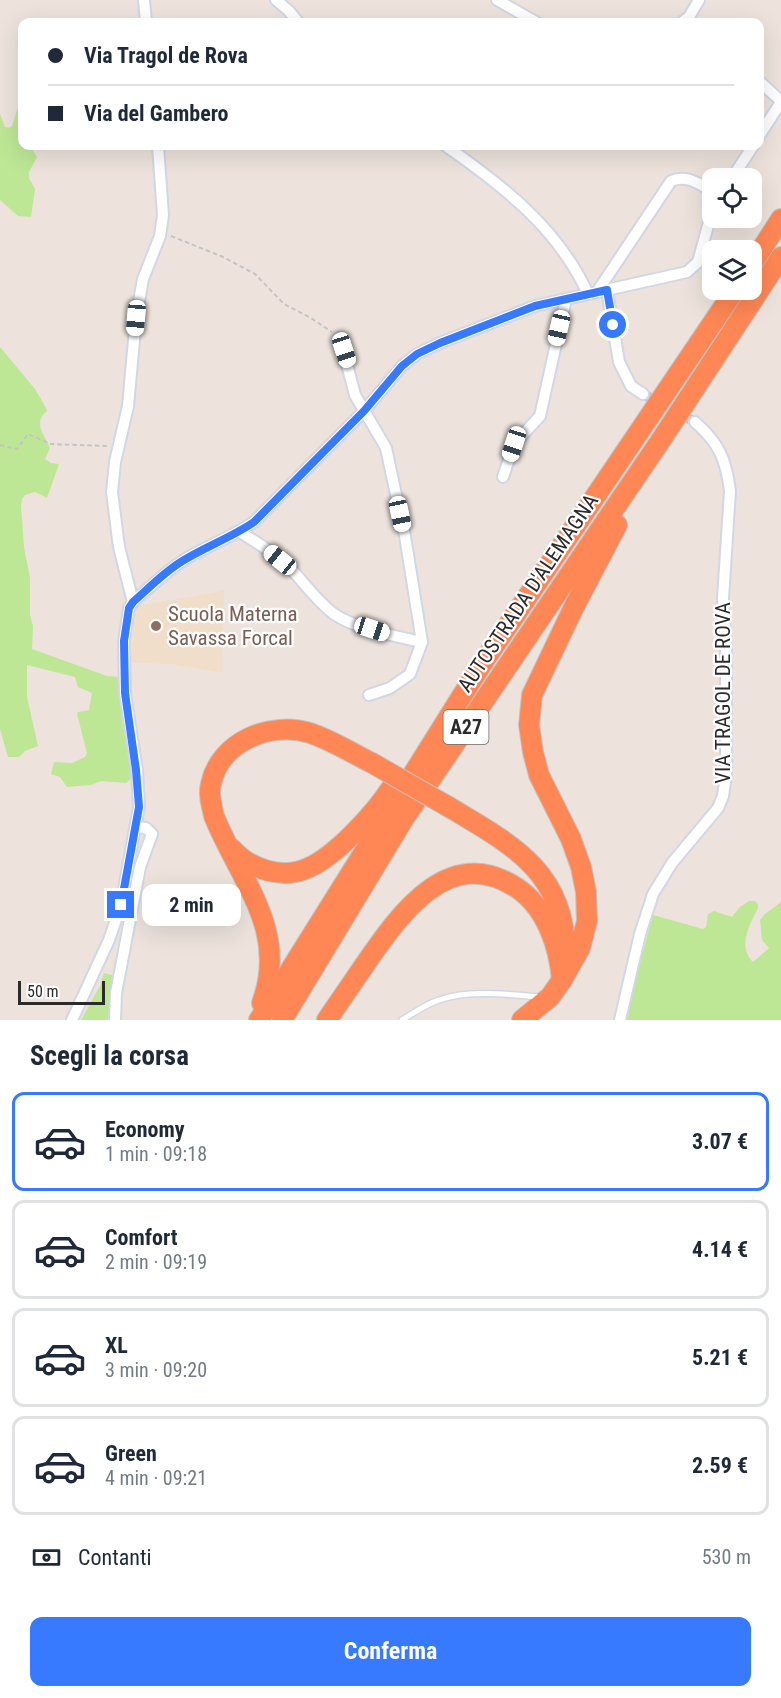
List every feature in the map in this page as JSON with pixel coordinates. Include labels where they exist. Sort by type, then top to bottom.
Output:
[{"type":"highway","points":[[762,248],[781,219]]},
{"type":"highway","name":"AUTOSTRADA D'ALEMAGNA","points":[[282,1020],[403,820],[662,440],[781,257]]},
{"type":"highway","name":"AUTOSTRADA D'ALEMAGNA","points":[[257,1020],[482,664],[728,300]]},
{"type":"highway","name":"A27","points":[[522,1020],[550,998],[562,980],[580,948],[587,921],[586,892],[581,867],[571,839],[539,775],[529,725],[532,695],[574,607],[662,440]]},
{"type":"highway","name":"A27","points":[[223,837],[245,861],[273,872],[288,874],[299,872],[317,863],[362,825],[389,791],[439,715],[482,664]]},
{"type":"highway","name":"A27","points":[[257,1020],[268,986],[271,956],[269,941],[261,912],[223,837],[210,799],[211,784],[228,753],[241,742],[257,734],[274,730],[310,733],[372,763],[515,848],[539,871],[558,910],[564,932],[565,956],[562,980]]},
{"type":"highway","points":[[327,1020],[393,923],[427,891],[463,875],[482,875],[509,883],[522,891],[544,920],[555,943],[562,980]]},
{"type":"street","points":[[144,0],[146,18]]},
{"type":"street","points":[[276,0],[295,18]]},
{"type":"street","points":[[497,0],[529,18]]},
{"type":"street","points":[[690,18],[699,0]]},
{"type":"street","points":[[764,86],[781,102],[764,128]]},
{"type":"street","points":[[133,602],[118,547],[112,492],[115,462],[128,406],[136,318],[143,279],[160,232],[163,215],[158,150]]},
{"type":"street","points":[[451,150],[518,200],[579,274],[597,292],[619,362],[632,386],[643,394]]},
{"type":"street","points":[[739,168],[750,150]]},
{"type":"street","points":[[597,292],[671,181],[679,177],[688,178],[702,186]]},
{"type":"street","points":[[72,1020],[109,940],[121,905],[136,827],[139,798],[125,693],[124,651],[128,616],[133,602],[182,561],[240,532],[254,522],[364,411],[402,366],[417,354],[535,306],[692,269],[698,262],[707,228]]},
{"type":"street","points":[[503,477],[514,444],[540,416],[566,299]]},
{"type":"street","points":[[339,338],[355,395],[386,448],[405,536],[422,642],[410,674],[390,688],[369,695]]},
{"type":"street","name":"VIA TRAGOL DE ROVA","points":[[620,1020],[640,934],[653,894],[672,863],[718,808],[723,796],[726,775],[726,649],[723,598],[728,473],[721,453],[709,434],[695,422]]},
{"type":"street","points":[[240,532],[268,550],[292,570],[312,595],[335,615],[390,635],[422,642]]},
{"type":"street","points":[[115,1020],[116,993],[140,867],[152,834],[146,828],[136,827]]},
{"type":"lane","points":[[402,1020],[438,1000],[453,996],[491,994],[550,998]]},
{"type":"path","points":[[160,232],[194,244],[255,274],[284,304],[311,318],[339,338]]},
{"type":"path","points":[[0,445],[17,449],[28,434],[51,444],[119,447]]},
{"type":"shaded area","points":[[224,589],[222,673],[172,664],[130,663],[136,606]]},
{"type":"green space","points":[[18,107],[18,150],[33,150],[37,157],[29,172],[29,178],[35,189],[31,217],[18,216],[0,200],[0,114],[5,127],[12,126]]},
{"type":"green space","points":[[0,347],[35,389],[46,408],[47,411],[40,420],[43,434],[50,448],[45,459],[59,464],[47,498],[35,492],[25,495],[22,499],[24,547],[30,578],[32,649],[107,676],[120,677],[122,720],[133,777],[126,783],[101,781],[91,785],[67,787],[60,777],[51,774],[54,762],[72,763],[85,757],[87,753],[77,714],[89,710],[92,693],[78,687],[75,677],[27,665],[27,697],[38,746],[25,751],[19,757],[8,757],[0,729]]},
{"type":"green space","points":[[749,901],[755,901],[758,904],[745,942],[748,956],[753,962],[769,948],[762,940],[760,920],[781,902],[781,1020],[624,1020],[653,915],[703,929],[706,927],[708,914],[714,911],[732,917]]},
{"type":"green space","points":[[104,973],[112,975],[108,1020],[81,1020],[100,986]]},
{"type":"tunnel","points":[[643,394],[695,422]]},
{"type":"place","name":"Scuola Materna Savassa Forcal","points":[[156,626]]},
{"type":"route","points":[[121,905],[139,807],[125,693],[124,641],[129,608],[133,602],[182,561],[240,532],[254,522],[364,411],[402,366],[417,354],[535,306],[607,290],[613,325]]}]
